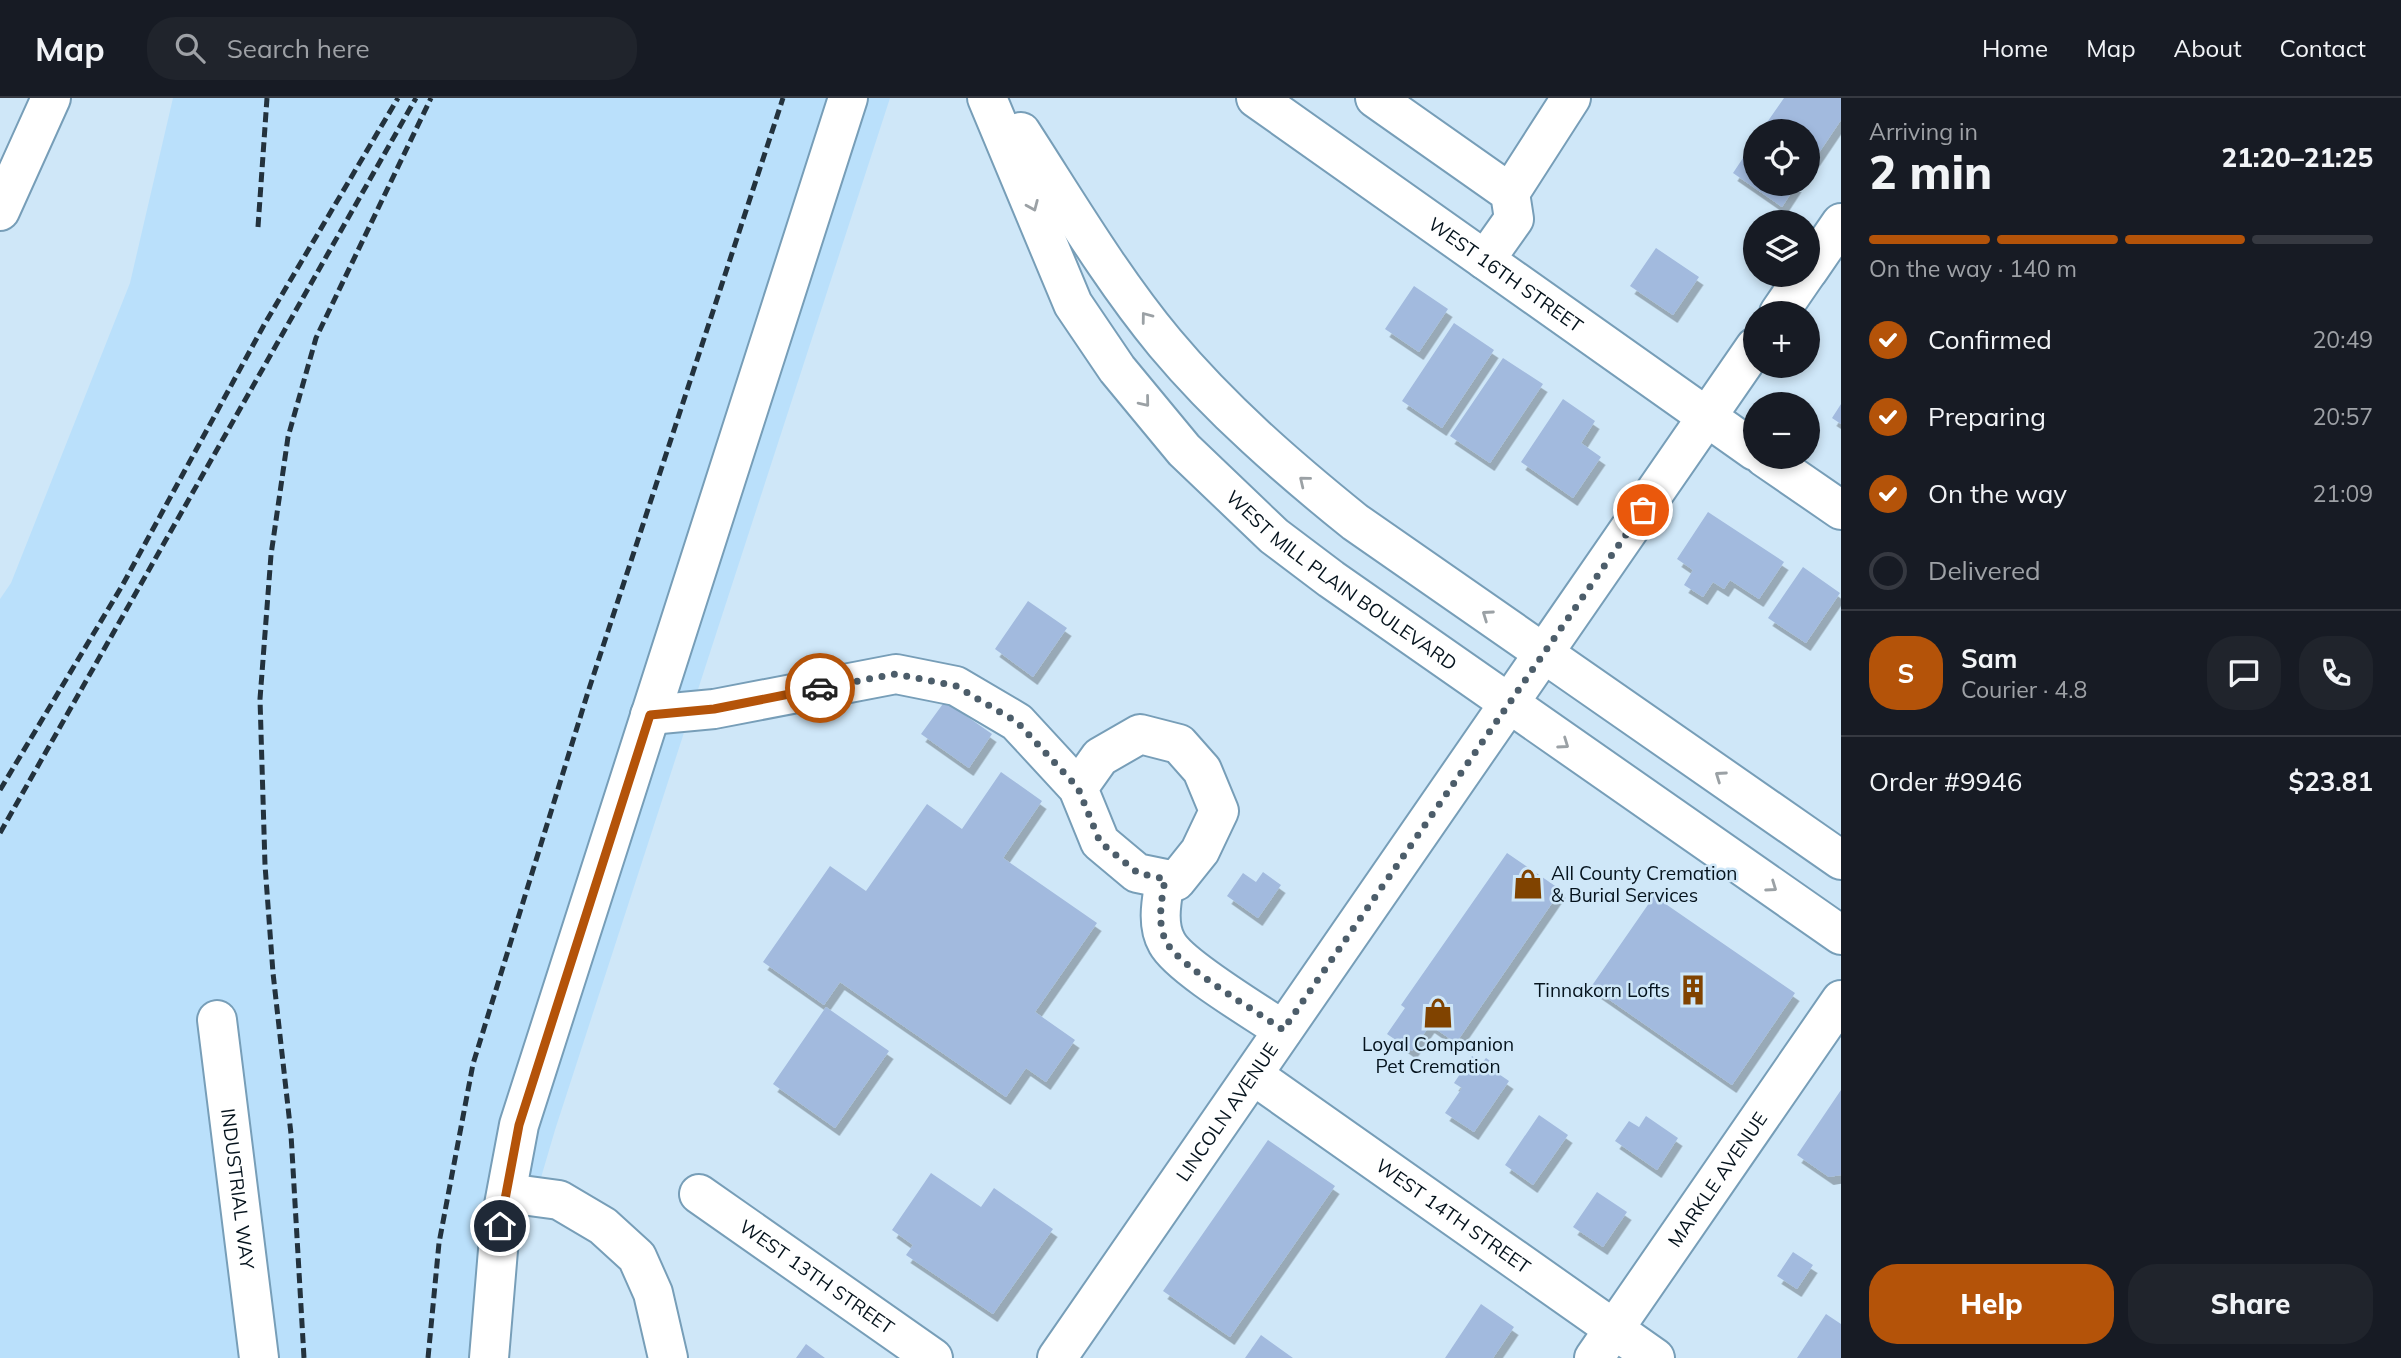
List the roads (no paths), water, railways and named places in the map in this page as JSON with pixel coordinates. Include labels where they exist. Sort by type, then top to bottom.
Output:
[{"type":"street","points":[[0,211],[51,98]]},
{"type":"street","points":[[489,1358],[500,1226],[519,1125],[848,98]]},
{"type":"street","name":"WEST MILL PLAIN BOULEVARD","points":[[987,98],[1073,304],[1117,369],[1184,450],[1274,536],[1508,705],[1841,935]]},
{"type":"street","points":[[999,98],[1114,275],[1166,344],[1284,465],[1355,522],[1841,860]]},
{"type":"street","points":[[1376,98],[1510,193]]},
{"type":"street","points":[[1485,260],[1514,219],[1510,193],[1571,98]]},
{"type":"street","name":"WEST 16TH STREET","points":[[1279,105],[1485,260],[1743,443]]},
{"type":"street","points":[[1820,254],[1841,223]]},
{"type":"street","name":"LINCOLN AVENUE","points":[[1057,1358],[1743,365]]},
{"type":"street","points":[[1781,469],[1841,510]]},
{"type":"street","points":[[650,715],[714,709],[896,674],[956,686],[1017,722],[1078,788],[1100,842],[1138,873],[1176,881],[1200,851],[1219,811],[1202,770],[1179,744],[1140,734],[1100,757],[1078,788]]},
{"type":"street","points":[[1165,879],[1160,916],[1167,943],[1199,973],[1283,1030]]},
{"type":"street","name":"MARKLE AVENUE","points":[[1604,1344],[1841,1000]]},
{"type":"street","name":"INDUSTRIAL WAY","points":[[217,1020],[259,1358]]},
{"type":"street","name":"WEST 14TH STREET","points":[[1253,1075],[1604,1344],[1655,1358]]},
{"type":"street","points":[[507,1193],[559,1200],[603,1226],[637,1257],[653,1293],[668,1358]]},
{"type":"street","name":"WEST 13TH STREET","points":[[699,1194],[932,1357]]},
{"type":"railway","points":[[258,227],[267,98]]},
{"type":"railway","points":[[0,790],[122,586],[264,325],[398,98]]},
{"type":"railway","points":[[0,833],[416,98]]},
{"type":"railway","points":[[304,1358],[291,1134],[273,973],[265,865],[260,699],[271,555],[288,437],[316,338],[431,98]]},
{"type":"railway","points":[[428,1358],[439,1243],[473,1064],[588,692],[783,98]]},
{"type":"place","name":"All County Cremation & Burial Services","points":[[1528,884]]},
{"type":"place","name":"Tinnakorn Lofts","points":[[1693,990]]},
{"type":"place","name":"Loyal Companion Pet Cremation","points":[[1438,1013]]}]
